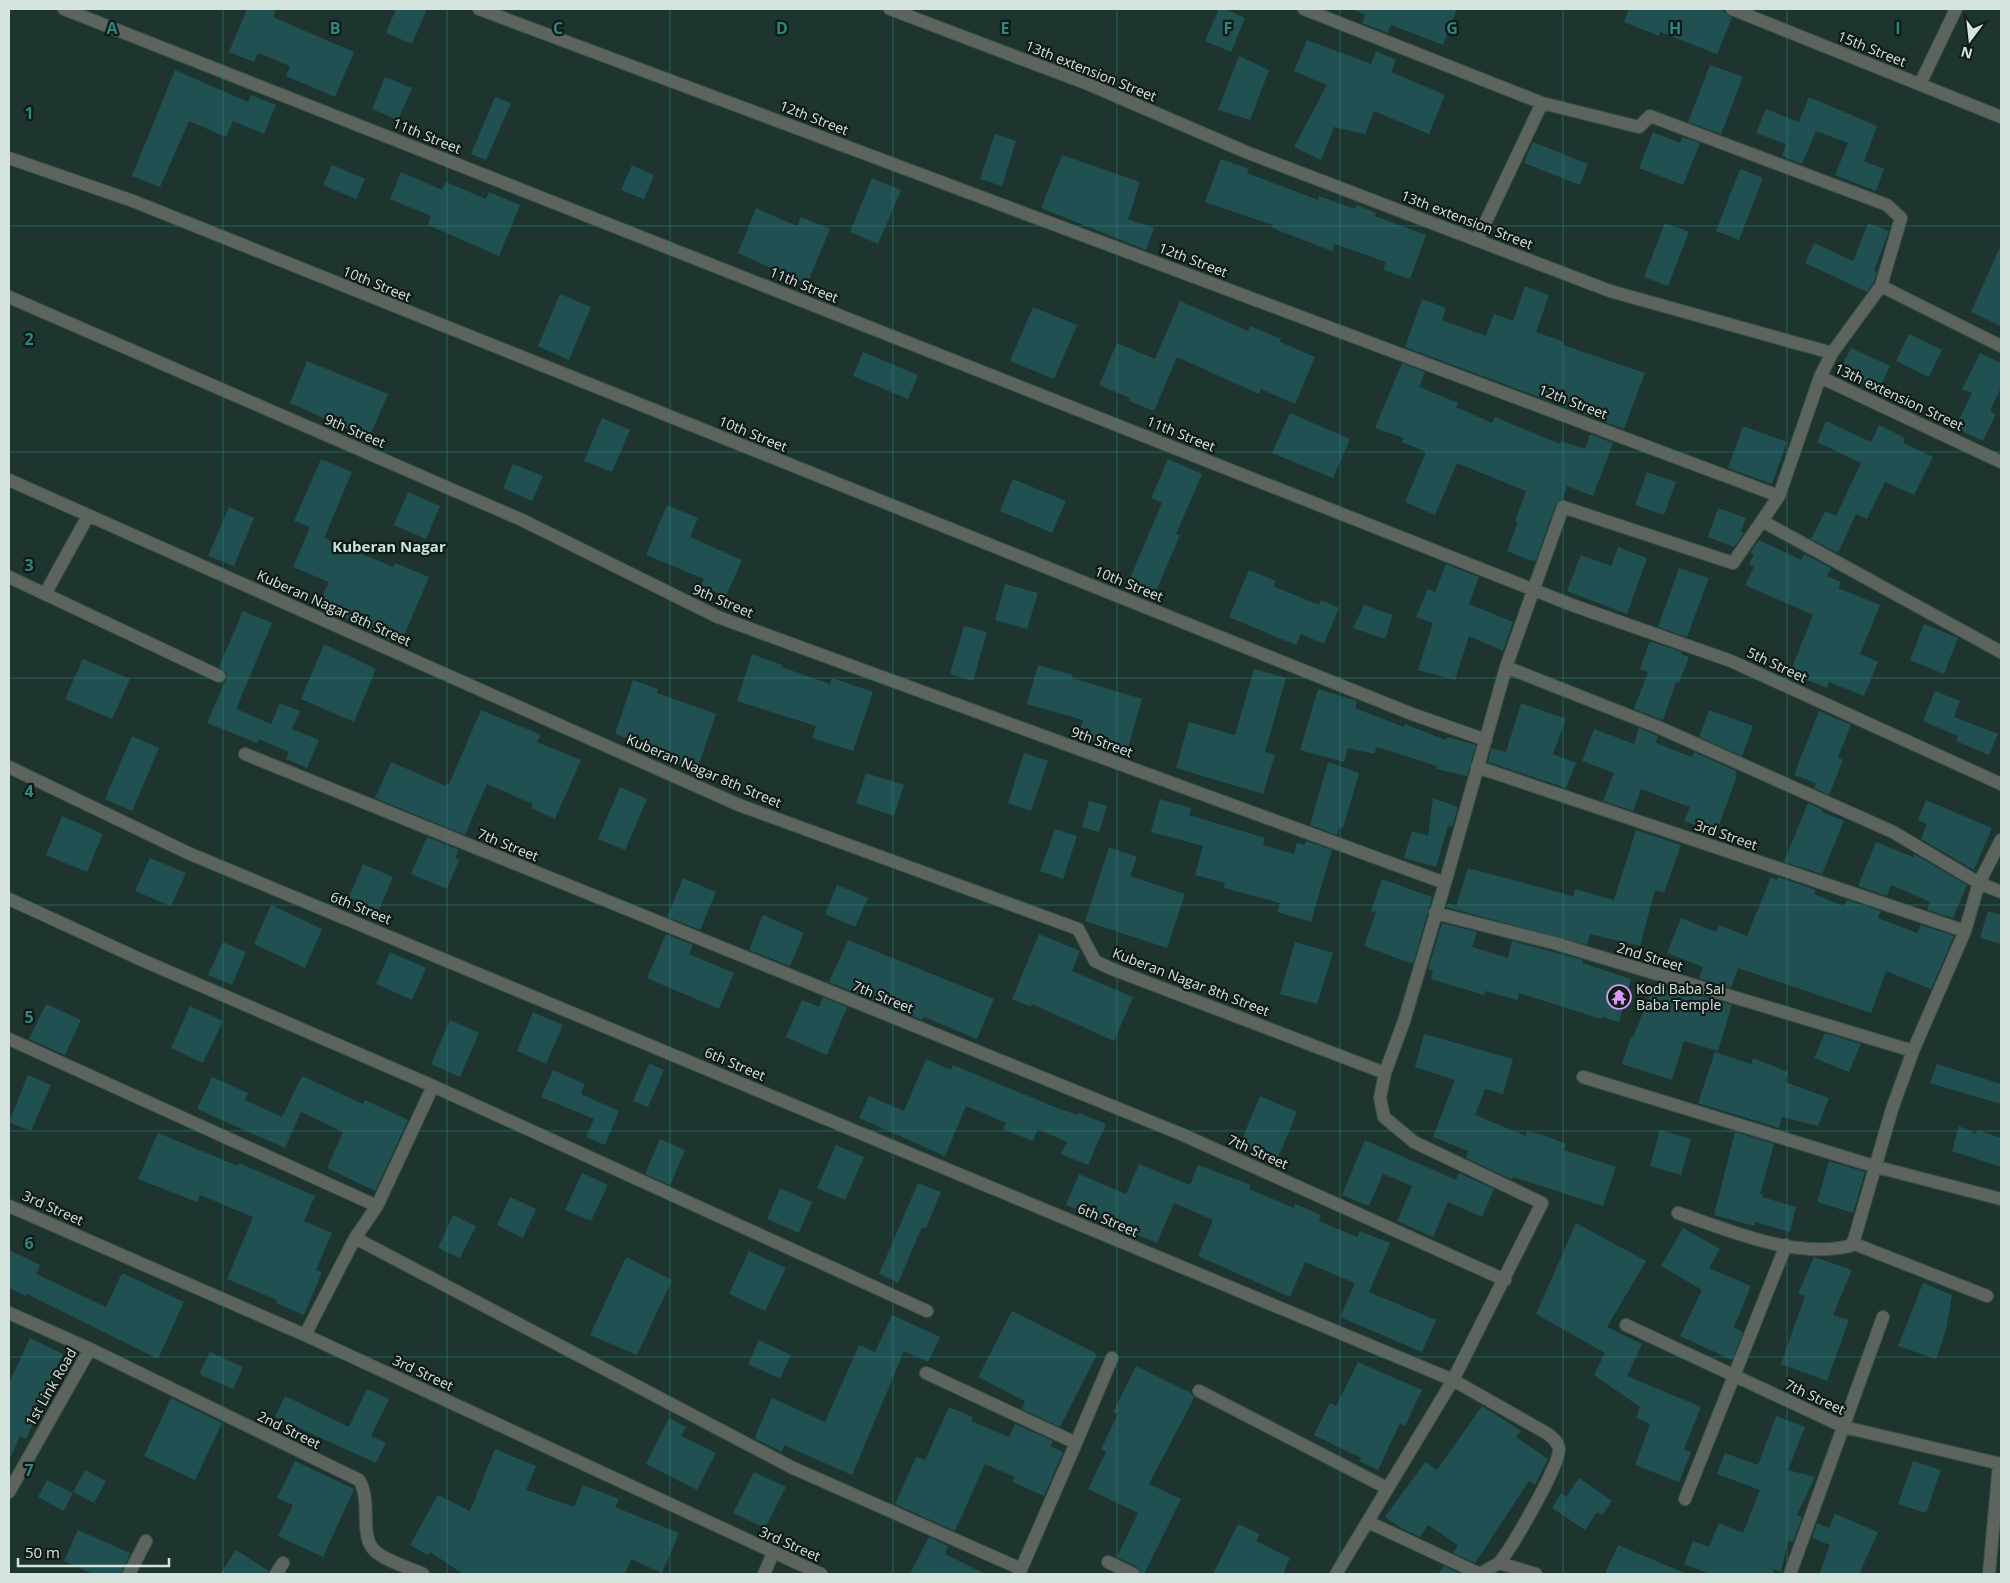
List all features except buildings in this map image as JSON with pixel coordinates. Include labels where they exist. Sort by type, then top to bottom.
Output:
[{"type":"street","name":"11th Street","points":[[64,9],[1533,590]]},
{"type":"street","name":"12th Street","points":[[479,9],[1779,496]]},
{"type":"street","name":"13th extension Street","points":[[890,9],[1088,84],[1246,152],[1610,291],[1832,353],[1820,377],[2001,462]]},
{"type":"street","points":[[1304,9],[1542,103],[1640,127],[1650,116],[1887,205],[1901,218],[1881,286],[1832,353]]},
{"type":"street","name":"15th Street","points":[[1732,9],[2001,117]]},
{"type":"street","points":[[1920,84],[1956,9]]},
{"type":"street","points":[[1476,240],[1542,103]]},
{"type":"street","name":"10th Street","points":[[9,158],[133,201],[1412,714],[1486,740]]},
{"type":"street","points":[[1881,286],[2001,346]]},
{"type":"street","name":"9th Street","points":[[9,297],[522,520],[718,617],[1445,884]]},
{"type":"street","points":[[1336,1574],[1453,1380],[1542,1204],[1414,1142],[1394,1128],[1384,1118],[1380,1098],[1385,1073],[1404,1021],[1435,912],[1445,884],[1506,667],[1563,507],[1733,564],[1779,496],[1820,377]]},
{"type":"street","name":"Kuberan Nagar 8th Street","points":[[9,480],[739,805],[1078,929],[1095,961],[1385,1073]]},
{"type":"street","points":[[45,594],[88,516]]},
{"type":"street","points":[[1762,521],[2001,652]]},
{"type":"street","points":[[9,577],[219,676]]},
{"type":"street","name":"5th Street","points":[[1533,590],[1731,661],[2001,784]]},
{"type":"street","points":[[1506,667],[1658,727],[1893,832],[1979,883],[2001,892]]},
{"type":"street","name":"7th Street","points":[[245,754],[1181,1134],[1505,1280]]},
{"type":"street","name":"6th Street","points":[[9,767],[188,853],[1453,1380],[1548,1434],[1559,1448],[1552,1472],[1499,1562]]},
{"type":"street","name":"3rd Street","points":[[1477,767],[1965,931]]},
{"type":"street","points":[[1678,1213],[1734,1232],[1786,1245],[1832,1250],[1850,1246],[1876,1167],[1892,1109],[1913,1051],[1965,931],[1979,883],[2001,840]]},
{"type":"street","points":[[9,899],[144,961],[433,1086],[927,1311]]},
{"type":"street","name":"2nd Street","points":[[1435,912],[1554,943],[1913,1051]]},
{"type":"street","points":[[9,1039],[377,1206]]},
{"type":"street","points":[[1583,1077],[1876,1167],[2001,1199]]},
{"type":"street","points":[[306,1335],[354,1238],[377,1206],[433,1086]]},
{"type":"street","name":"3rd Street","points":[[9,1206],[306,1335],[822,1574]]},
{"type":"street","points":[[354,1238],[791,1467],[1020,1572],[1112,1358]]},
{"type":"street","points":[[1852,1243],[1987,1296]]},
{"type":"street","points":[[1685,1499],[1786,1245]]},
{"type":"street","name":"2nd Street","points":[[9,1313],[90,1349],[359,1480],[364,1488],[366,1497],[368,1543],[375,1552],[422,1574]]},
{"type":"street","points":[[1790,1574],[1883,1318]]},
{"type":"street","name":"7th Street","points":[[1626,1325],[1844,1427],[2000,1464]]},
{"type":"street","name":"1st Link Road","points":[[9,1492],[90,1349]]},
{"type":"street","points":[[926,1373],[1076,1443]]},
{"type":"street","points":[[1200,1391],[1388,1488]]},
{"type":"street","points":[[1989,1574],[2000,1464]]},
{"type":"street","points":[[1368,1522],[1480,1574],[1499,1562],[1536,1574]]},
{"type":"street","points":[[129,1574],[146,1541]]},
{"type":"street","points":[[764,1574],[774,1553]]},
{"type":"street","points":[[1108,1562],[1133,1574]]},
{"type":"place","name":"Kodi Baba Sai Baba Temple","points":[[1619,997]]},
{"type":"district","name":"Kuberan Nagar","points":[[389,547]]}]
